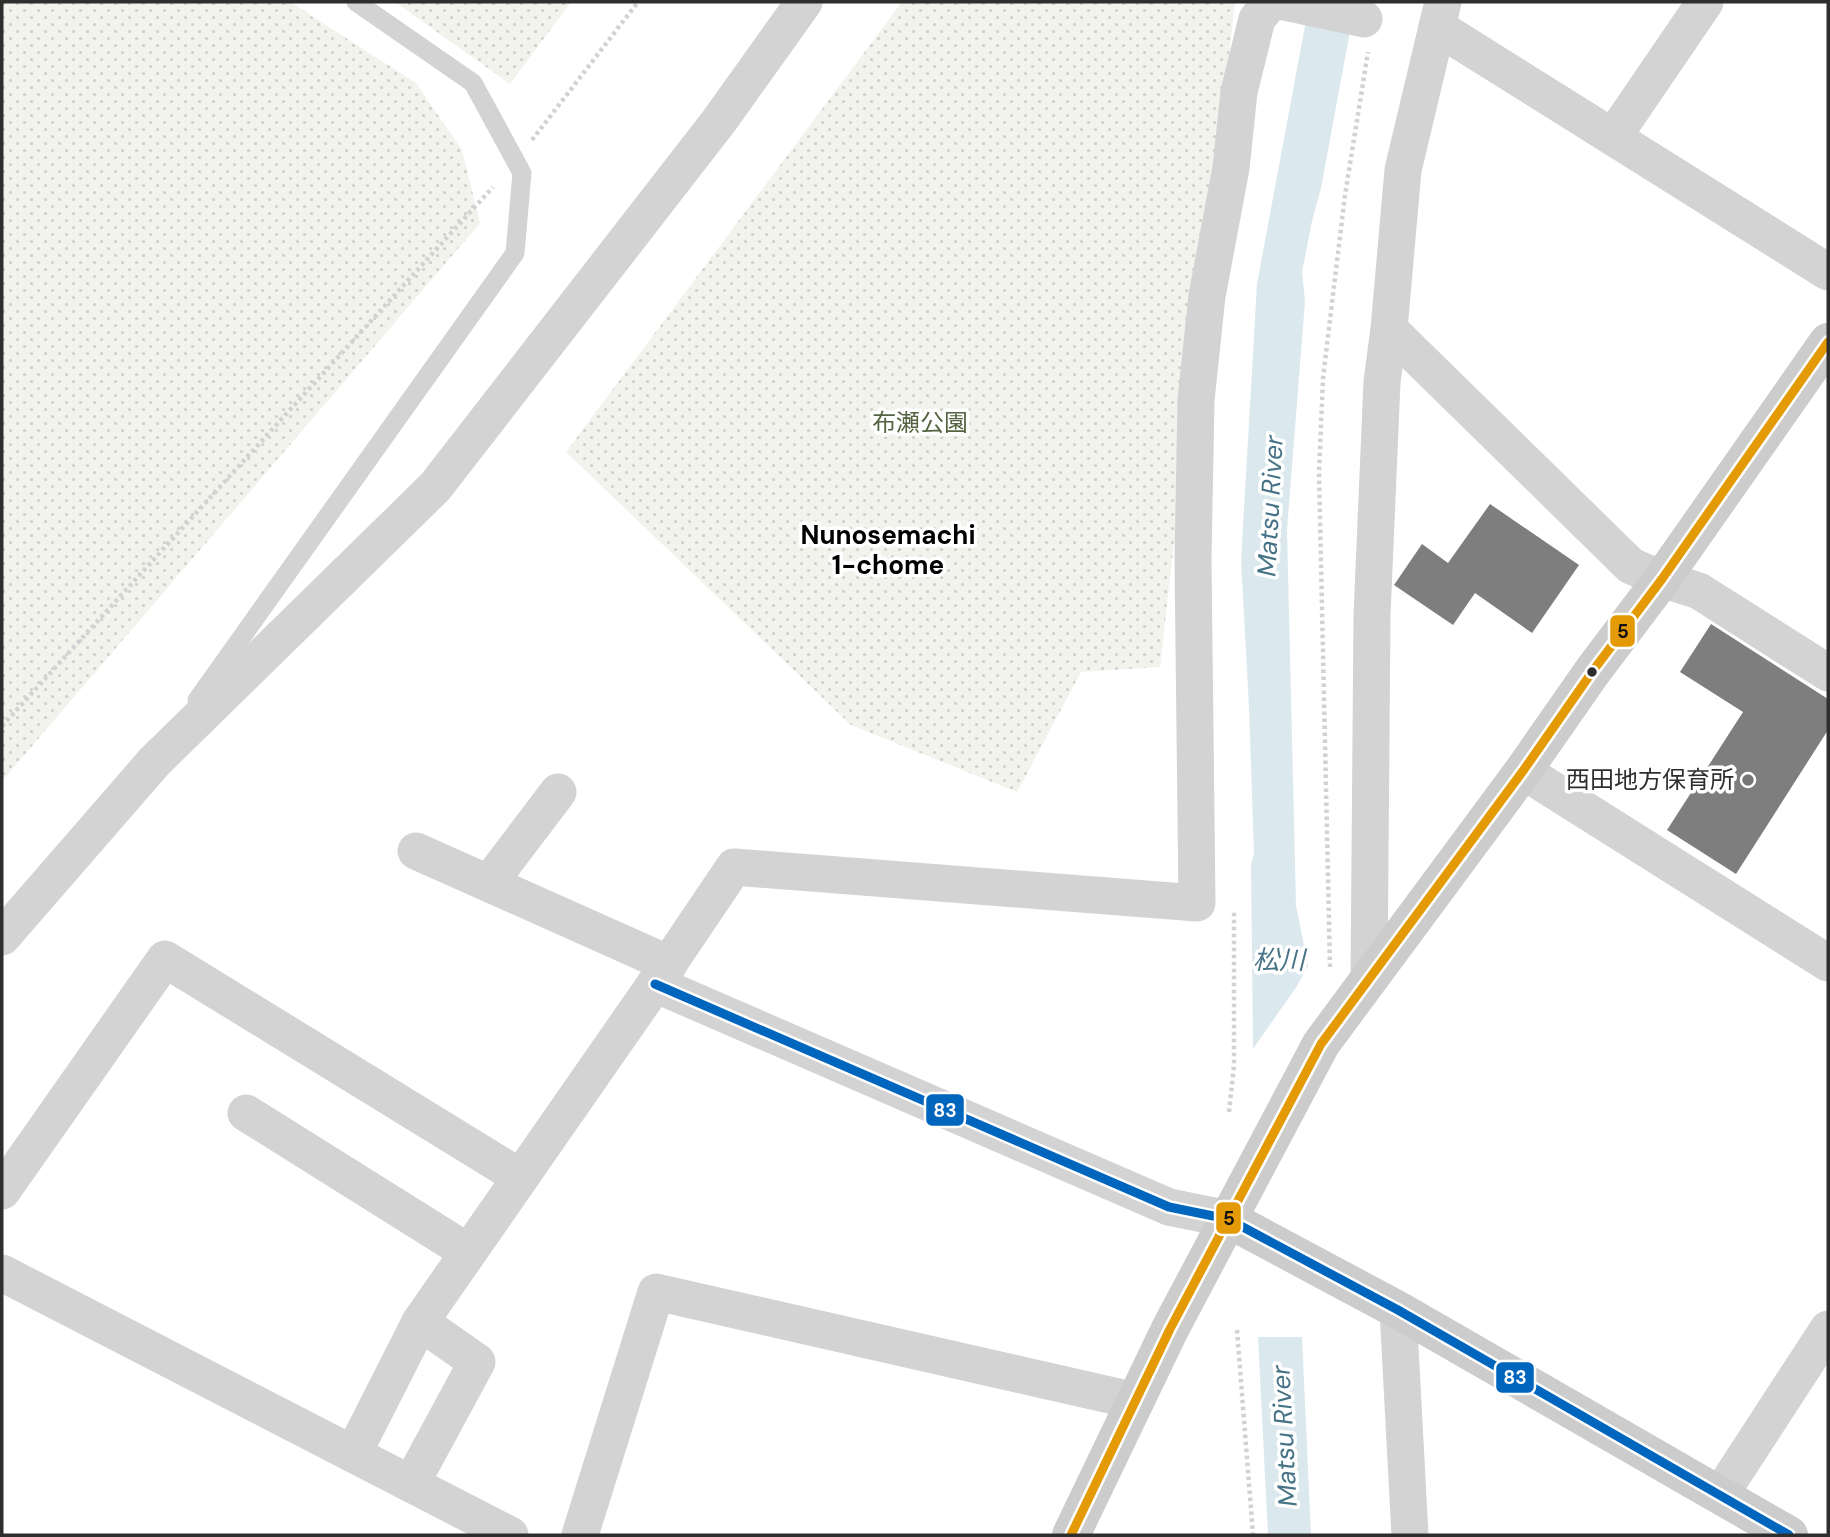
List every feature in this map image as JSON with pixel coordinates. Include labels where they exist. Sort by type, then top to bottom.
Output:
[{"type":"street","points":[[2,937],[154,762],[435,487],[719,121],[804,2]]},
{"type":"street","points":[[353,1454],[420,1322],[734,867],[1197,904],[1193,559],[1196,400],[1207,296],[1231,167],[1239,92],[1257,19],[1269,4],[1276,2]]},
{"type":"street","points":[[1284,2],[1366,33]]},
{"type":"street","points":[[1613,137],[1705,2]]},
{"type":"street","points":[[1360,992],[1382,382],[1404,170],[1440,14],[1613,137],[1828,272]]},
{"type":"street","points":[[1389,329],[1631,566],[1699,591],[1828,673]]},
{"type":"street","points":[[1071,1535],[1170,1329],[1321,1044],[1662,579],[1828,342]]},
{"type":"street","points":[[1522,771],[1828,963]]},
{"type":"street","points":[[489,883],[558,792]]},
{"type":"street","points":[[416,851],[489,883],[662,974],[1169,1207],[1228,1219],[1398,1310],[1789,1535]]},
{"type":"street","points":[[2,1191],[165,959],[520,1177]]},
{"type":"street","points":[[246,1113],[468,1252]]},
{"type":"street","points":[[2,1273],[510,1535]]},
{"type":"street","points":[[580,1535],[656,1292],[1136,1401]]},
{"type":"street","points":[[1398,1310],[1410,1535]]},
{"type":"street","points":[[411,1484],[477,1362],[420,1322]]},
{"type":"street","points":[[1720,1495],[1828,1329]]},
{"type":"lane","points":[[154,762],[515,253],[522,173],[473,83],[356,2]]},
{"type":"path","points":[[2,726],[517,161],[638,2]]},
{"type":"path","points":[[1330,968],[1320,487],[1323,378],[1366,33]]},
{"type":"path","points":[[1229,1112],[1234,1066],[1234,905]]},
{"type":"path","points":[[1237,1330],[1253,1535]]},
{"type":"green space","points":[[2,2],[290,2],[416,83],[462,150],[480,223],[2,781]]},
{"type":"green space","points":[[395,2],[571,2],[510,84]]},
{"type":"green space","name":"布瀬公園","points":[[902,2],[1235,2],[1160,667],[1081,672],[1017,792],[851,725],[566,452]]},
{"type":"water","name":"松川","points":[[1307,15],[1351,26],[1321,188],[1302,272],[1305,301],[1287,530],[1296,905],[1308,966],[1253,1049],[1251,865],[1254,854],[1241,561],[1257,284]]},
{"type":"water","name":"Matsu River","points":[[1258,1337],[1302,1337],[1311,1535],[1268,1535]]},
{"type":"building","points":[[1490,504],[1579,565],[1532,633],[1475,593],[1453,625],[1394,585],[1422,544],[1448,563]]},
{"type":"building","name":"西田地方保育所","points":[[1711,624],[1828,699],[1828,730],[1736,874],[1667,830],[1743,712],[1680,672]]},
{"type":"transit line","name":"5","points":[[1071,1535],[1170,1329],[1321,1044],[1662,579],[1828,342]]},
{"type":"transit line","name":"83","points":[[655,984],[1169,1207],[1228,1219],[1398,1310],[1789,1535]]},
{"type":"place","name":"西田地方保育所","points":[[1748,780]]},
{"type":"district","name":"Nunosemachi 1-chome","points":[[888,550]]}]
